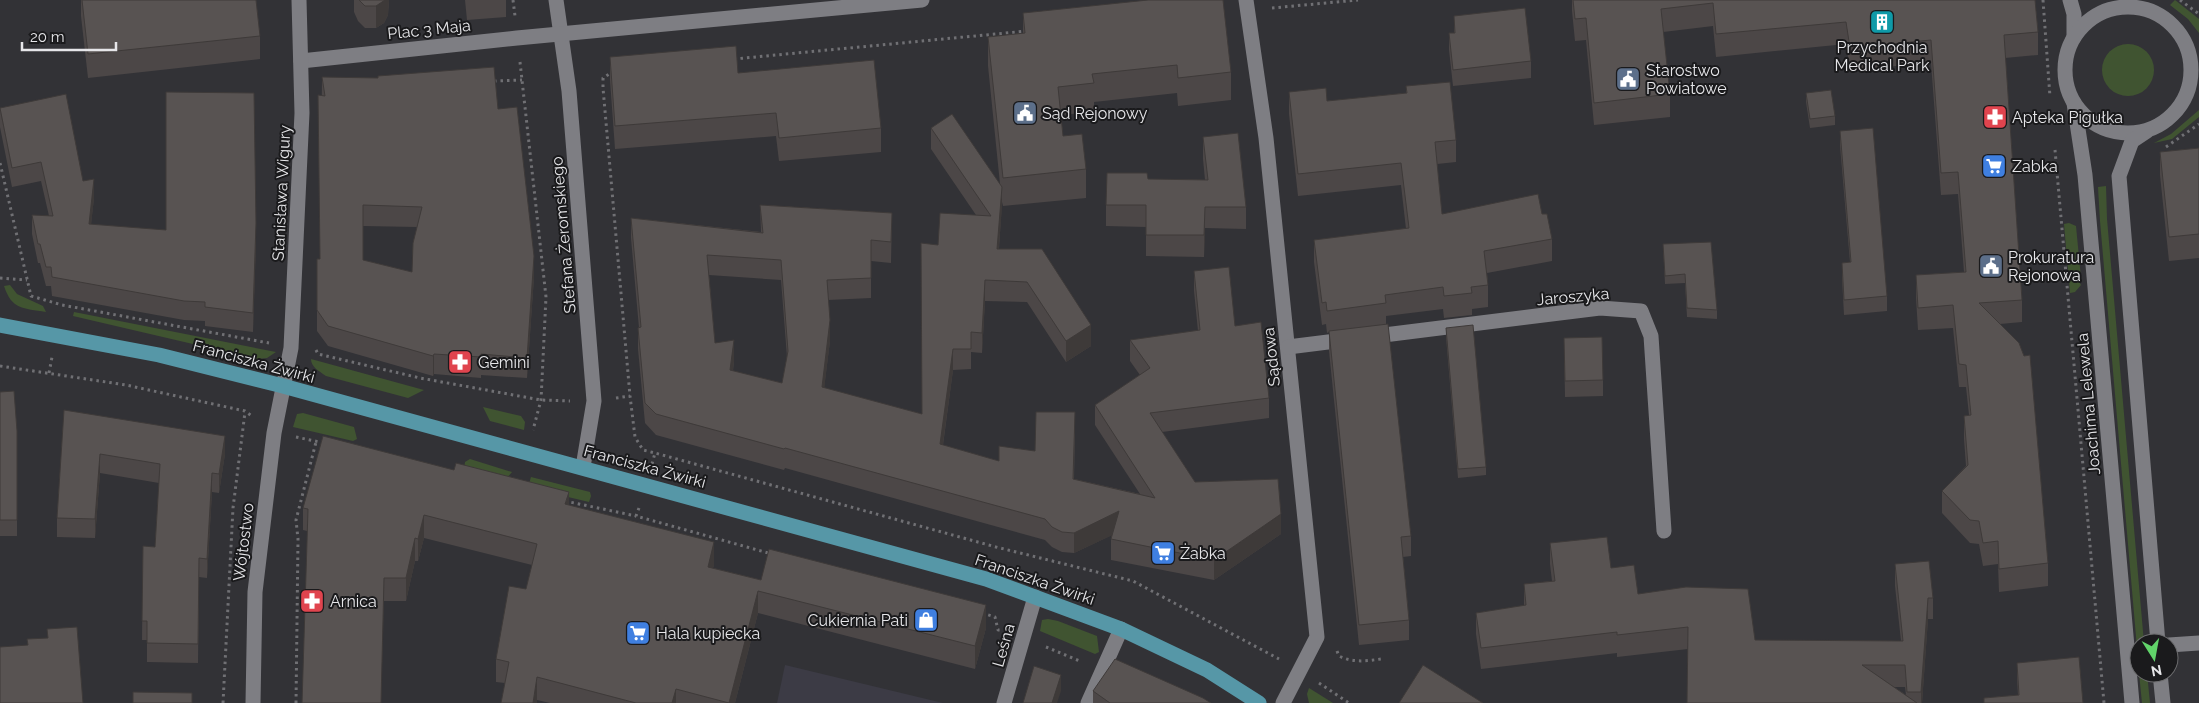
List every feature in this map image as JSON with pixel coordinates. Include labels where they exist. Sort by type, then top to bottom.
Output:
[{"type":"main road","name":"Franciszka Żwirki","points":[[0,325],[159,355],[283,386],[986,579],[1121,628],[1207,670],[1259,703]]},
{"type":"street","name":"Stanisława Wigury","points":[[283,386],[291,348],[302,113],[299,0]]},
{"type":"street","name":"Stefana Żeromskiego","points":[[556,0],[570,101],[594,402],[583,467]]},
{"type":"street","name":"Plac 3 Maja","points":[[301,61],[517,38],[922,0]]},
{"type":"street","points":[[2070,0],[2074,14],[2074,37]]},
{"type":"street","points":[[2147,131],[2126,134],[2106,130],[2087,119],[2074,103],[2066,86],[2064,67],[2068,49],[2074,37],[2094,16],[2134,4],[2160,14],[2171,23],[2193,48],[2192,95],[2170,118],[2132,141],[2119,176],[2157,633]]},
{"type":"street","name":"Sądowa","points":[[1247,6],[1266,138],[1317,638],[1283,703]]},
{"type":"street","name":"Joachima Lelewela","points":[[2074,103],[2085,175],[2132,703]]},
{"type":"street","name":"Jaroszyka","points":[[1288,348],[1600,308],[1641,312],[1651,336],[1664,530]]},
{"type":"street","name":"Wójtostwo","points":[[253,703],[255,592],[274,433],[283,386]]},
{"type":"street","name":"Leśna","points":[[1004,703],[1035,597]]},
{"type":"street","points":[[1088,703],[1121,628]]},
{"type":"street","points":[[2179,644],[2199,643]]},
{"type":"street","points":[[2161,683],[2163,703]]},
{"type":"path","points":[[513,0],[546,297],[541,400],[536,417]]},
{"type":"path","points":[[1247,6],[1358,0]]},
{"type":"path","points":[[2043,0],[2051,105]]},
{"type":"path","points":[[2180,0],[2199,14]]},
{"type":"path","points":[[729,60],[1032,30]]},
{"type":"path","points":[[621,70],[612,71],[603,78],[603,88],[623,317],[635,437],[643,450],[655,453]]},
{"type":"path","points":[[493,81],[522,80]]},
{"type":"path","points":[[2054,144],[2104,703]]},
{"type":"path","points":[[0,163],[31,296],[62,305],[291,348],[420,378],[541,400]]},
{"type":"path","points":[[0,278],[27,280]]},
{"type":"path","points":[[314,344],[318,354]]},
{"type":"path","points":[[223,703],[233,508],[245,411]]},
{"type":"path","points":[[296,703],[298,539],[296,520],[316,442]]},
{"type":"path","points":[[563,500],[636,516]]},
{"type":"shaded area","points":[[785,665],[943,703],[777,703]]},
{"type":"green space","points":[[2175,0],[2199,19],[2199,33],[2188,19],[2170,5]]},
{"type":"green space","points":[[2123,44],[2133,44],[2147,51],[2154,65],[2154,75],[2147,89],[2133,96],[2123,96],[2113,92],[2106,85],[2102,75],[2102,65],[2106,55],[2113,48]]},
{"type":"green space","points":[[2199,110],[2199,117],[2172,139],[2154,143],[2171,134]]},
{"type":"green space","points":[[2106,186],[2107,219],[2143,633],[2136,633],[2098,187]]},
{"type":"green space","points":[[2069,223],[2076,226],[2081,278],[2078,280],[2081,285],[2075,292],[2070,293],[2064,224]]},
{"type":"green space","points":[[10,285],[17,294],[43,306],[46,312],[15,304],[7,294],[4,286]]},
{"type":"green space","points":[[74,312],[276,352],[267,358],[257,359],[73,316]]},
{"type":"green space","points":[[311,359],[424,390],[408,398],[326,376],[314,367]]},
{"type":"green space","points":[[483,407],[521,416],[525,422],[524,430],[490,421]]},
{"type":"green space","points":[[303,413],[354,427],[357,439],[353,441],[293,427],[297,414]]},
{"type":"green space","points":[[470,459],[512,472],[506,479],[464,469],[465,462]]},
{"type":"green space","points":[[531,477],[590,492],[589,502],[530,488]]},
{"type":"green space","points":[[1048,619],[1097,636],[1099,652],[1095,654],[1040,631],[1042,620]]},
{"type":"green space","points":[[2140,683],[2148,683],[2150,703],[2142,703]]},
{"type":"green space","points":[[1309,688],[1333,703],[1309,703],[1307,694]]},
{"type":"building","points":[[82,0],[256,0],[260,36],[88,54]]},
{"type":"building","points":[[359,0],[385,0],[376,6],[365,6]]},
{"type":"building","name":"Sąd Rejonowy","points":[[1148,0],[1223,0],[1231,72],[1178,78],[1177,65],[1092,74],[1094,83],[1058,87],[1063,136],[1082,134],[1086,169],[1003,178],[988,37],[1025,33],[1023,13]]},
{"type":"building","points":[[1573,0],[2035,0],[2038,32],[2004,35],[2022,300],[1979,303],[2019,343],[2024,356],[2030,355],[2048,563],[1999,569],[1998,541],[1983,543],[1979,521],[1970,520],[1942,491],[1968,465],[1964,416],[1971,415],[1966,365],[1959,364],[1953,305],[1918,308],[1916,275],[1966,272],[1958,172],[1941,173],[1931,40],[1850,48],[1846,22],[1716,34],[1713,3],[1661,9],[1670,94],[1594,103],[1586,18],[1575,19]]},
{"type":"building","points":[[1525,8],[1531,61],[1453,70],[1449,33],[1455,33],[1454,16]]},
{"type":"building","points":[[736,46],[738,73],[874,60],[881,128],[779,138],[776,113],[615,126],[610,57]]},
{"type":"building","points":[[494,67],[498,109],[517,107],[534,256],[527,358],[481,354],[481,357],[434,354],[433,356],[328,326],[317,310],[317,259],[320,259],[318,95],[325,96],[322,77],[378,78],[378,76]],"holes":[[[363,205],[422,207],[413,243],[412,272],[363,260]]]},
{"type":"building","points":[[1450,82],[1456,140],[1435,142],[1442,214],[1538,194],[1542,214],[1547,214],[1552,239],[1484,251],[1488,285],[1471,287],[1472,293],[1444,296],[1443,287],[1385,295],[1386,303],[1327,311],[1326,302],[1322,303],[1314,240],[1409,228],[1401,163],[1298,174],[1289,92],[1326,88],[1327,101],[1407,93],[1406,86]]},
{"type":"building","points":[[1831,90],[1835,116],[1810,119],[1806,93]]},
{"type":"building","points":[[166,92],[254,93],[256,223],[253,313],[205,307],[205,302],[184,301],[52,277],[51,267],[46,267],[40,244],[38,244],[32,215],[53,216],[41,162],[12,168],[0,108],[66,94],[83,181],[94,179],[89,224],[166,230]]},
{"type":"building","points":[[952,114],[1002,187],[997,249],[1042,249],[1091,325],[1066,341],[1027,282],[985,280],[982,333],[971,332],[971,349],[953,349],[940,444],[999,461],[999,446],[1035,451],[1036,412],[1075,412],[1073,479],[1155,498],[1095,405],[1150,368],[1130,340],[1200,330],[1194,271],[1229,267],[1235,326],[1261,322],[1269,398],[1150,413],[1195,482],[1278,479],[1281,514],[1214,560],[1111,539],[1119,511],[1074,533],[1062,532],[1052,527],[1045,519],[656,414],[645,403],[638,328],[641,327],[631,218],[763,233],[760,205],[892,213],[891,242],[871,240],[871,278],[827,280],[830,320],[822,387],[922,414],[921,243],[938,245],[940,213],[991,216],[931,128]],"holes":[[[707,255],[781,260],[788,351],[782,383],[730,370],[734,340],[715,343]]]},
{"type":"building","points":[[1873,128],[1887,296],[1844,300],[1842,263],[1851,262],[1840,131]]},
{"type":"building","points":[[1238,133],[1246,207],[1205,207],[1204,235],[1146,235],[1146,205],[1106,205],[1107,173],[1147,173],[1148,179],[1208,180],[1203,137]]},
{"type":"building","points":[[2199,148],[2199,234],[2169,237],[2160,152]]},
{"type":"building","points":[[1711,242],[1717,310],[1687,308],[1685,274],[1665,276],[1663,244]]},
{"type":"building","points":[[1388,324],[1411,536],[1401,537],[1409,620],[1359,625],[1329,331]]},
{"type":"building","points":[[1473,325],[1486,467],[1458,469],[1446,328]]},
{"type":"building","points":[[1602,337],[1603,380],[1565,381],[1564,338]]},
{"type":"building","points":[[14,391],[17,431],[17,520],[0,520],[0,392]]},
{"type":"building","points":[[64,410],[225,436],[219,474],[212,473],[207,559],[199,558],[198,644],[147,643],[147,621],[142,621],[143,546],[155,547],[160,464],[100,454],[95,519],[57,518]]},
{"type":"building","points":[[323,436],[454,470],[456,463],[569,492],[565,504],[714,542],[708,567],[761,580],[769,549],[986,605],[975,646],[758,591],[729,703],[676,689],[672,703],[636,703],[537,677],[533,703],[501,703],[509,662],[496,659],[509,586],[526,589],[537,544],[424,515],[418,539],[415,538],[406,578],[384,578],[381,703],[302,703],[308,509],[303,508]]},
{"type":"building","points":[[1607,537],[1611,568],[1634,565],[1638,594],[1686,587],[1748,589],[1755,640],[1903,641],[1895,564],[1929,561],[1933,598],[1928,598],[1921,692],[1907,692],[1905,665],[1862,665],[1917,703],[1687,703],[1688,627],[1617,635],[1617,632],[1481,648],[1476,613],[1526,605],[1524,584],[1555,581],[1550,543]]},
{"type":"building","points":[[77,627],[83,703],[0,703],[0,647],[28,645],[27,639],[48,638],[47,629]]},
{"type":"building","points":[[2079,657],[2083,703],[1984,703],[1984,698],[2019,695],[2017,663]]},
{"type":"building","points":[[1115,659],[1211,703],[1110,703],[1093,691]]},
{"type":"building","points":[[1423,665],[1483,703],[1399,703]]},
{"type":"building","points":[[1034,666],[1061,675],[1052,703],[1023,703]]},
{"type":"building","points":[[133,692],[192,693],[192,703],[133,703]]},
{"type":"place","name":"Przychodnia Medical Park","points":[[1882,22]]},
{"type":"place","name":"Starostwo Powiatowe","points":[[1628,79]]},
{"type":"place","name":"Sąd Rejonowy","points":[[1025,113]]},
{"type":"place","name":"Apteka Pigułka","points":[[1995,117]]},
{"type":"place","name":"Zabka","points":[[1994,166]]},
{"type":"place","name":"Prokuratura Rejonowa","points":[[1991,266]]},
{"type":"place","name":"Gemini","points":[[460,362]]},
{"type":"place","name":"Żabka","points":[[1163,553]]},
{"type":"place","name":"Arnica","points":[[312,601]]},
{"type":"place","name":"Cukiernia Pati","points":[[926,620]]},
{"type":"place","name":"Hala kupiecka","points":[[638,633]]}]
